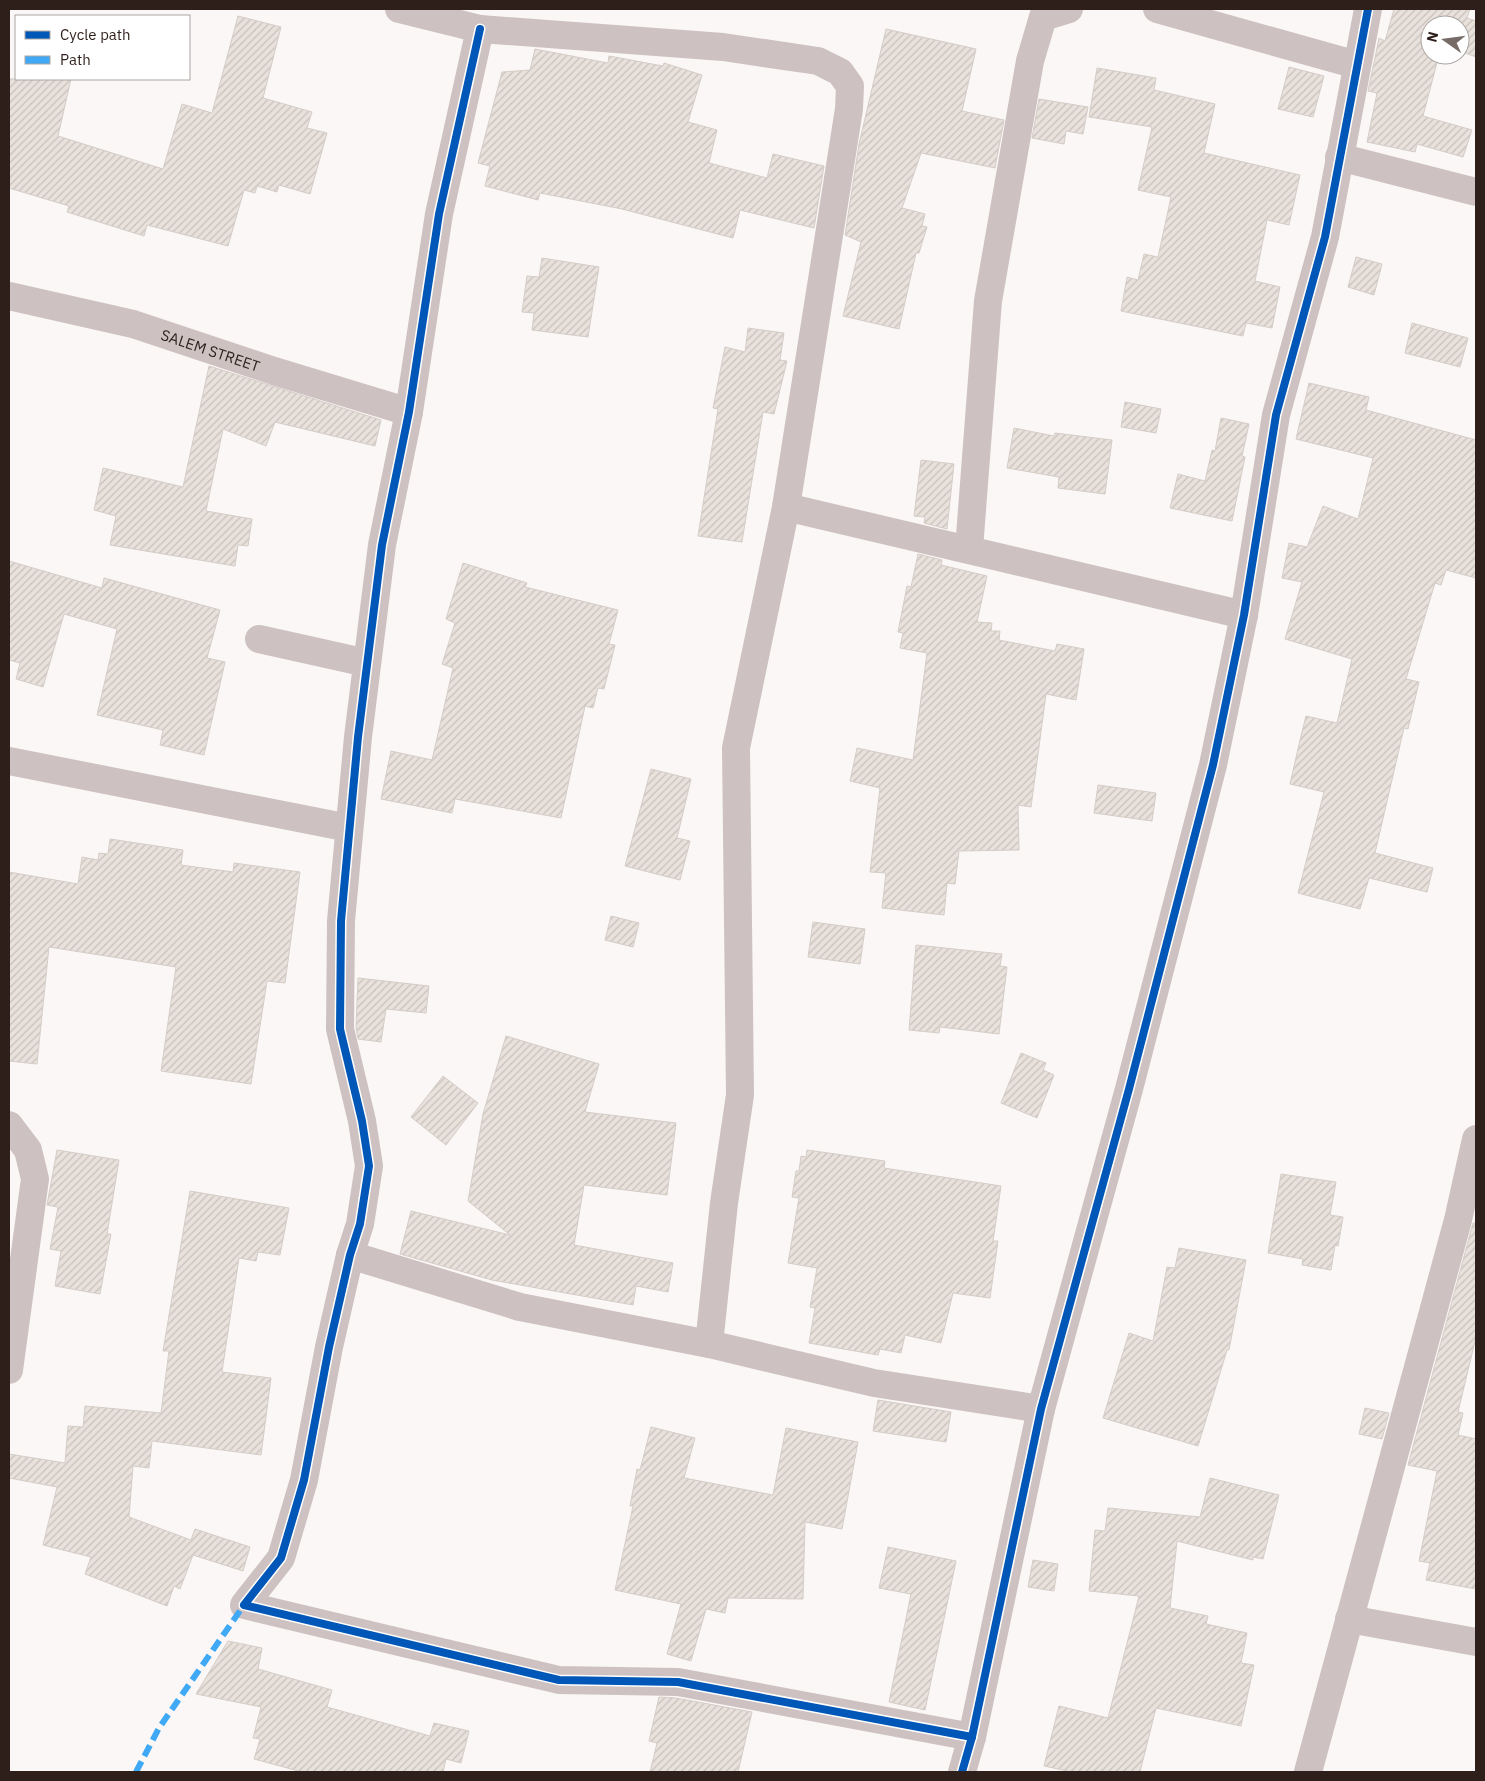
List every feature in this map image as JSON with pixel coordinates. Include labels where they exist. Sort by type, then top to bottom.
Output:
[{"type":"street","points":[[399,9],[480,29],[723,47],[818,61],[840,72],[850,86],[848,119],[786,507],[736,748],[740,1095],[724,1203],[709,1344]]},
{"type":"street","points":[[970,550],[988,301],[1030,61],[1043,17],[1069,9]]},
{"type":"street","points":[[1157,9],[1357,65]]},
{"type":"street","points":[[962,1772],[972,1737],[1041,1410],[1129,1089],[1210,774],[1244,615],[1276,415],[1325,237],[1368,9]]},
{"type":"street","points":[[480,29],[439,214],[409,412],[382,545],[349,828],[341,921],[340,1029],[362,1121],[369,1166],[360,1224],[350,1255],[304,1480],[281,1558],[244,1605],[559,1680],[678,1682],[972,1737]]},
{"type":"street","points":[[1339,157],[1476,192]]},
{"type":"street","name":"SALEM STREET","points":[[9,296],[133,324],[274,371],[409,412]]},
{"type":"street","points":[[786,507],[1244,615]]},
{"type":"street","points":[[259,639],[367,663]]},
{"type":"street","points":[[9,761],[349,828]]},
{"type":"street","points":[[9,1125],[28,1150],[35,1179],[9,1370]]},
{"type":"street","points":[[1308,1772],[1458,1220],[1476,1139]]},
{"type":"street","points":[[350,1255],[520,1307],[709,1344],[874,1383],[1041,1410]]},
{"type":"street","points":[[1349,1619],[1476,1642]]},
{"type":"building","points":[[1394,9],[1470,9],[1468,15],[1420,15],[1420,65],[1436,65],[1423,116],[1472,130],[1463,157],[1417,144],[1415,152],[1367,142],[1377,93],[1368,91],[1379,38],[1385,41]]},
{"type":"building","points":[[238,16],[281,27],[263,98],[312,112],[307,128],[327,133],[310,194],[279,185],[277,192],[257,186],[255,193],[244,190],[228,246],[147,225],[144,236],[67,212],[69,206],[9,188],[9,79],[71,80],[58,136],[163,169],[182,104],[212,113]]},
{"type":"building","points":[[1470,19],[1476,21],[1476,57],[1470,55]]},
{"type":"building","points":[[886,29],[976,49],[962,111],[1004,120],[995,168],[921,153],[902,208],[925,214],[922,226],[927,227],[919,253],[916,253],[899,329],[843,316],[861,242],[845,235],[859,144]]},
{"type":"building","points":[[535,49],[608,63],[609,56],[663,66],[664,63],[702,75],[688,122],[717,130],[709,163],[767,178],[773,154],[824,166],[814,228],[740,210],[733,238],[622,209],[540,193],[538,200],[485,186],[490,166],[478,163],[502,72],[530,70]]},
{"type":"building","points":[[1289,67],[1324,76],[1313,117],[1278,109]]},
{"type":"building","points":[[1097,68],[1156,78],[1154,90],[1215,104],[1204,153],[1300,175],[1289,225],[1267,220],[1255,281],[1280,287],[1272,328],[1246,323],[1243,336],[1121,311],[1127,277],[1138,280],[1144,254],[1158,257],[1171,197],[1138,190],[1152,127],[1089,117]]},
{"type":"building","points":[[1039,99],[1088,107],[1083,134],[1066,131],[1064,144],[1032,138]]},
{"type":"building","points":[[1356,257],[1382,264],[1374,295],[1348,287]]},
{"type":"building","points":[[542,258],[599,267],[588,337],[532,330],[534,313],[522,312],[527,276],[539,277]]},
{"type":"building","points":[[1412,323],[1468,338],[1460,367],[1405,353]]},
{"type":"building","points":[[748,328],[784,333],[780,360],[787,361],[774,414],[763,412],[742,542],[698,536],[718,409],[713,408],[725,347],[745,352]]},
{"type":"building","points":[[209,366],[381,420],[375,446],[275,422],[266,446],[223,429],[206,511],[252,519],[248,546],[238,545],[235,566],[110,545],[116,516],[94,510],[103,468],[183,487]]},
{"type":"building","points":[[1309,383],[1369,397],[1366,410],[1476,440],[1476,578],[1446,570],[1441,585],[1435,583],[1406,679],[1419,682],[1408,729],[1404,728],[1375,853],[1433,868],[1427,892],[1369,878],[1360,909],[1298,893],[1324,792],[1290,784],[1300,740],[1306,716],[1337,723],[1352,659],[1285,639],[1302,582],[1282,578],[1289,543],[1307,547],[1323,506],[1358,519],[1373,458],[1296,439]]},
{"type":"building","points":[[1125,402],[1161,409],[1156,433],[1121,427]]},
{"type":"building","points":[[1221,418],[1249,424],[1242,456],[1245,457],[1232,521],[1170,508],[1178,474],[1205,481],[1212,450],[1215,451]]},
{"type":"building","points":[[1014,428],[1054,436],[1055,433],[1112,440],[1105,494],[1058,488],[1059,477],[1007,468]]},
{"type":"building","points":[[921,460],[954,464],[947,529],[924,523],[925,517],[914,516]]},
{"type":"building","points":[[918,554],[942,560],[941,565],[987,576],[977,622],[992,623],[991,631],[1000,631],[999,640],[1055,651],[1057,644],[1084,649],[1076,700],[1046,694],[1031,807],[1018,805],[1019,850],[959,851],[955,884],[947,883],[944,915],[882,908],[886,873],[870,872],[880,788],[850,781],[857,748],[913,760],[927,653],[900,648],[903,633],[898,632],[907,586],[911,587]]},
{"type":"building","points":[[9,561],[102,588],[104,578],[220,610],[207,658],[225,662],[204,755],[160,745],[163,730],[97,715],[117,629],[64,614],[43,687],[16,679],[20,663],[9,660]]},
{"type":"building","points":[[463,563],[527,583],[525,587],[618,610],[609,644],[615,645],[604,689],[598,688],[593,708],[585,706],[561,818],[455,799],[452,813],[381,799],[391,751],[432,760],[453,668],[442,664],[455,623],[446,619]]},
{"type":"building","points":[[651,769],[691,779],[677,838],[690,841],[680,880],[625,866]]},
{"type":"building","points":[[1098,785],[1156,793],[1152,821],[1094,813]]},
{"type":"building","points":[[110,839],[183,850],[181,865],[233,872],[234,863],[300,872],[285,983],[267,981],[251,1084],[161,1071],[176,967],[49,947],[37,1064],[9,1061],[9,872],[78,884],[82,857],[98,860],[99,853],[108,854]]},
{"type":"building","points":[[611,916],[639,923],[633,947],[605,940]]},
{"type":"building","points":[[813,922],[865,929],[860,964],[808,957]]},
{"type":"building","points":[[916,945],[1002,954],[1000,966],[1007,967],[999,1034],[940,1027],[939,1033],[909,1030]]},
{"type":"building","points":[[358,978],[429,986],[426,1013],[386,1009],[381,1042],[358,1039],[356,1027]]},
{"type":"building","points":[[506,1036],[599,1064],[585,1112],[676,1123],[667,1195],[584,1185],[574,1245],[673,1263],[668,1292],[636,1286],[633,1305],[492,1280],[400,1254],[411,1211],[510,1235],[468,1201],[483,1114]]},
{"type":"building","points":[[1021,1053],[1046,1063],[1043,1070],[1054,1075],[1037,1118],[1001,1103]]},
{"type":"building","points":[[443,1076],[478,1103],[446,1145],[411,1117]]},
{"type":"building","points":[[57,1150],[119,1160],[107,1234],[111,1234],[100,1294],[55,1286],[61,1251],[50,1249],[58,1207],[47,1205]]},
{"type":"building","points":[[807,1150],[885,1161],[884,1168],[1001,1186],[993,1241],[998,1241],[990,1298],[953,1293],[941,1343],[905,1335],[901,1353],[880,1349],[878,1355],[809,1343],[815,1308],[810,1307],[817,1268],[788,1263],[799,1198],[792,1197],[796,1171],[799,1171],[801,1156],[806,1157]]},
{"type":"building","points":[[1281,1174],[1336,1182],[1330,1215],[1343,1217],[1338,1246],[1335,1245],[1331,1270],[1302,1265],[1303,1259],[1268,1253]]},
{"type":"building","points":[[190,1191],[289,1208],[280,1255],[258,1252],[256,1261],[239,1258],[222,1372],[271,1378],[261,1455],[152,1441],[149,1468],[133,1466],[129,1517],[191,1540],[195,1529],[250,1547],[243,1571],[193,1555],[180,1589],[174,1586],[167,1606],[85,1574],[91,1557],[43,1545],[57,1487],[9,1478],[9,1454],[65,1463],[68,1426],[83,1427],[85,1406],[161,1413],[169,1351],[163,1351]]},
{"type":"building","points":[[1473,1223],[1476,1223],[1476,1337],[1458,1412],[1463,1413],[1458,1435],[1476,1439],[1476,1589],[1426,1580],[1430,1563],[1419,1561],[1437,1471],[1408,1465]]},
{"type":"building","points":[[1179,1248],[1246,1260],[1229,1350],[1227,1350],[1198,1446],[1103,1418],[1129,1333],[1153,1341],[1167,1267],[1175,1268]]},
{"type":"building","points":[[878,1400],[951,1412],[946,1442],[873,1431]]},
{"type":"building","points":[[1365,1408],[1389,1413],[1382,1439],[1359,1434]]},
{"type":"building","points":[[651,1427],[695,1438],[684,1478],[773,1495],[786,1428],[858,1442],[842,1529],[805,1522],[803,1599],[728,1598],[725,1613],[706,1609],[691,1661],[667,1654],[681,1604],[615,1590],[633,1506],[630,1506],[637,1469],[640,1470]]},
{"type":"building","points":[[1210,1478],[1279,1495],[1263,1559],[1253,1557],[1253,1560],[1177,1541],[1170,1608],[1208,1616],[1206,1624],[1247,1633],[1241,1663],[1254,1665],[1241,1726],[1156,1708],[1140,1772],[1072,1772],[1044,1766],[1059,1706],[1108,1718],[1139,1596],[1089,1591],[1095,1530],[1105,1531],[1108,1508],[1200,1517]]},
{"type":"building","points":[[888,1547],[956,1561],[925,1710],[889,1702],[911,1594],[879,1588]]},
{"type":"building","points":[[1033,1560],[1058,1564],[1054,1591],[1028,1587]]},
{"type":"building","points":[[228,1641],[262,1648],[258,1669],[332,1690],[327,1707],[430,1736],[434,1723],[469,1731],[461,1763],[446,1759],[443,1772],[302,1772],[254,1759],[260,1739],[253,1738],[261,1707],[196,1694]]},
{"type":"building","points":[[659,1697],[676,1698],[752,1712],[738,1772],[650,1772],[657,1743],[649,1741]]},
{"type":"marked path","points":[[136,1772],[159,1728],[244,1605]]},
{"type":"cycle path","points":[[962,1772],[972,1737],[1041,1409],[1129,1089],[1213,765],[1244,615],[1276,415],[1325,237],[1368,9]]},
{"type":"cycle path","points":[[480,29],[439,214],[409,412],[382,545],[358,737],[341,921],[340,1029],[362,1121],[369,1166],[360,1224],[350,1255],[329,1347],[304,1480],[281,1558],[244,1605],[559,1680],[678,1682],[972,1737]]}]
